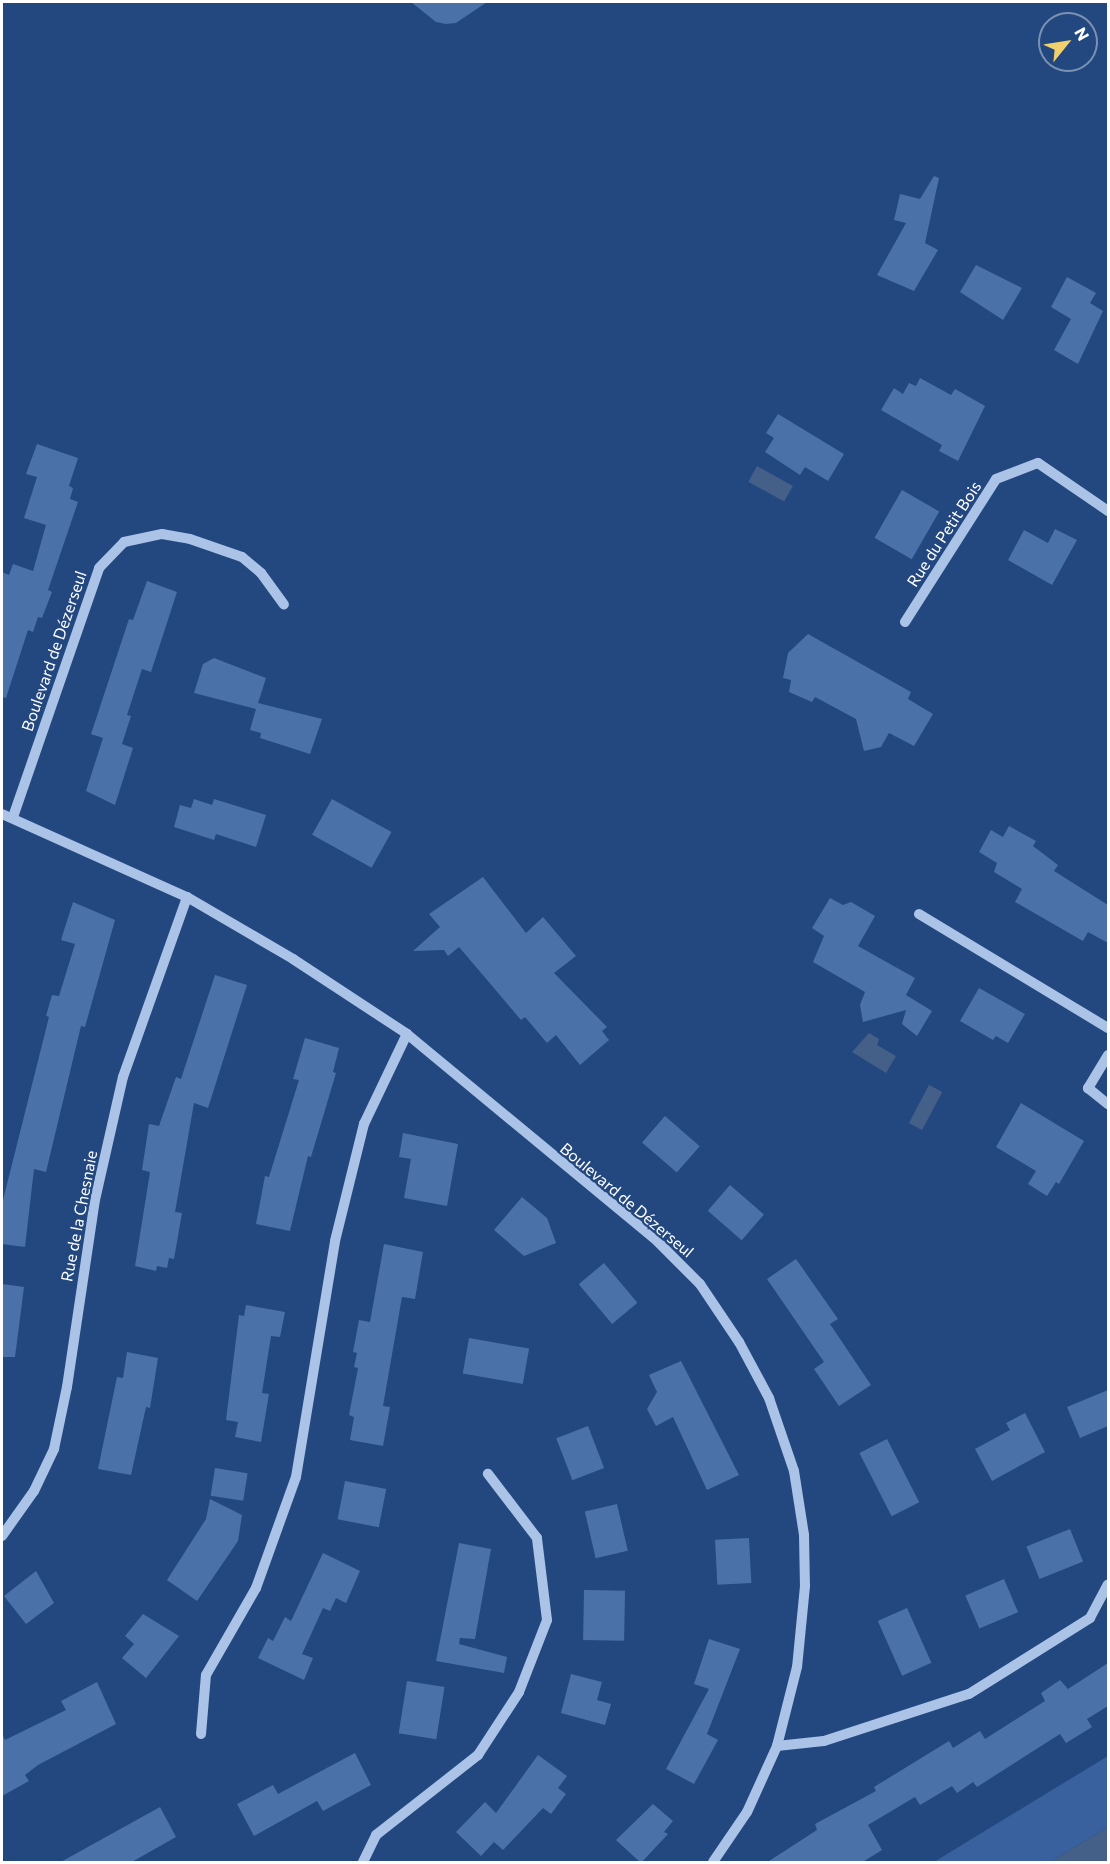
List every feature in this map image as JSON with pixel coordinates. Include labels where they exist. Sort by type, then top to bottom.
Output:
[{"type":"street","name":"Rue du Petit Bois","points":[[905,622],[996,479],[1038,463],[1108,511]]},
{"type":"street","name":"Boulevard de Dézerseul","points":[[284,605],[261,573],[242,556],[162,534],[124,542],[99,568],[7,816],[187,897],[294,959],[407,1034],[654,1238],[700,1284],[739,1342],[769,1398],[794,1471],[804,1535],[806,1586],[797,1667],[777,1746],[747,1812],[713,1863]]},
{"type":"street","name":"Rue de la Chesnaie","points":[[2,1536],[34,1491],[54,1449],[67,1387],[95,1200],[123,1077],[187,897]]},
{"type":"street","points":[[919,914],[1108,1028]]},
{"type":"street","points":[[201,1734],[206,1675],[256,1588],[296,1477],[335,1241],[362,1135],[407,1034]]},
{"type":"street","points":[[1108,1055],[1088,1088],[1108,1104]]},
{"type":"street","points":[[363,1863],[376,1835],[478,1755],[519,1692],[547,1620],[537,1538],[488,1473]]},
{"type":"street","points":[[777,1746],[824,1741],[969,1694],[1090,1618],[1108,1584]]},
{"type":"shaded area","points":[[757,466],[793,486],[784,502],[748,482]]},
{"type":"shaded area","points":[[869,1033],[879,1039],[877,1045],[896,1056],[886,1073],[852,1052]]},
{"type":"shaded area","points":[[929,1085],[942,1092],[922,1130],[909,1123]]},
{"type":"shaded area","points":[[1108,1756],[1108,1827],[1050,1862],[934,1862]]},
{"type":"shaded area","points":[[1108,1827],[1108,1862],[1050,1862]]},
{"type":"building","points":[[411,2],[487,2],[456,23],[446,24],[436,22]]},
{"type":"building","points":[[934,176],[939,178],[925,243],[938,250],[914,291],[877,275],[906,223],[894,220],[900,194],[920,199]]},
{"type":"building","points":[[976,265],[1022,288],[1003,320],[960,292]]},
{"type":"building","points":[[1067,277],[1096,293],[1090,303],[1103,311],[1078,364],[1054,350],[1071,319],[1051,307]]},
{"type":"building","points":[[920,378],[951,395],[955,389],[985,406],[958,461],[939,451],[942,445],[881,410],[894,388],[903,394],[909,383],[916,386]]},
{"type":"building","points":[[778,414],[844,454],[828,481],[805,467],[800,475],[765,452],[774,438],[766,433]]},
{"type":"building","points":[[37,444],[78,458],[69,486],[73,488],[70,499],[78,502],[48,590],[52,592],[42,618],[38,617],[33,632],[28,630],[6,698],[2,697],[2,572],[9,575],[13,564],[33,571],[46,525],[24,518],[37,477],[26,474]]},
{"type":"building","points":[[902,490],[939,512],[912,559],[874,538]]},
{"type":"building","points":[[1055,529],[1077,540],[1052,585],[1008,560],[1024,530],[1048,543]]},
{"type":"building","points":[[147,581],[177,592],[151,672],[142,669],[127,715],[131,716],[122,744],[133,748],[115,805],[86,791],[103,738],[91,734],[129,619],[133,620]]},
{"type":"building","points":[[808,634],[911,692],[908,699],[933,714],[914,746],[889,733],[881,747],[864,751],[856,719],[815,697],[812,702],[789,692],[791,680],[783,678],[788,653]]},
{"type":"building","points":[[214,658],[266,678],[258,703],[322,719],[310,754],[260,738],[261,733],[250,730],[256,709],[194,693],[203,664]]},
{"type":"building","points":[[194,799],[212,805],[214,799],[266,815],[256,847],[216,834],[214,840],[174,827],[180,805],[191,808]]},
{"type":"building","points":[[332,799],[391,832],[372,868],[312,835]]},
{"type":"building","points":[[1009,826],[1036,841],[1033,846],[1058,865],[1054,871],[1108,905],[1108,943],[1088,932],[1083,941],[1015,902],[1022,889],[994,872],[997,863],[979,852],[991,830],[1003,837]]},
{"type":"building","points":[[483,877],[526,933],[543,917],[576,956],[554,973],[607,1027],[602,1031],[609,1040],[580,1065],[556,1035],[547,1043],[525,1017],[521,1020],[459,947],[448,956],[444,950],[413,951],[440,927],[429,914]]},
{"type":"building","points":[[830,898],[843,905],[851,902],[875,916],[858,946],[915,978],[906,995],[932,1011],[917,1036],[902,1024],[906,1010],[863,1022],[860,1005],[865,992],[813,962],[824,936],[812,928]]},
{"type":"building","points":[[73,902],[115,920],[85,1027],[81,1026],[46,1172],[34,1169],[25,1247],[2,1244],[2,1204],[49,1017],[46,1016],[52,995],[59,996],[75,944],[61,940]]},
{"type":"building","points":[[215,975],[247,985],[208,1108],[194,1103],[175,1212],[182,1213],[174,1259],[169,1258],[167,1268],[157,1266],[156,1271],[135,1266],[150,1172],[142,1170],[149,1124],[159,1126],[176,1077],[181,1079]]},
{"type":"building","points":[[979,988],[1025,1014],[1008,1043],[996,1036],[993,1040],[960,1021]]},
{"type":"building","points":[[305,1038],[339,1048],[333,1072],[336,1073],[311,1157],[308,1156],[290,1231],[256,1224],[265,1176],[269,1177],[299,1080],[293,1079]]},
{"type":"building","points":[[1021,1103],[1084,1141],[1059,1184],[1056,1182],[1047,1196],[1028,1184],[1036,1171],[996,1147]]},
{"type":"building","points":[[665,1116],[700,1146],[677,1173],[642,1142]]},
{"type":"building","points":[[403,1133],[458,1144],[447,1206],[404,1198],[411,1159],[399,1157]]},
{"type":"building","points":[[730,1185],[764,1215],[742,1240],[708,1211]]},
{"type":"building","points":[[522,1197],[547,1218],[556,1243],[524,1256],[494,1230]]},
{"type":"building","points":[[384,1244],[423,1252],[415,1299],[402,1297],[383,1406],[390,1407],[383,1446],[350,1440],[354,1417],[349,1415],[358,1368],[354,1367],[357,1353],[353,1352],[359,1320],[370,1322]]},
{"type":"building","points":[[796,1259],[838,1319],[830,1324],[871,1385],[839,1406],[814,1369],[824,1362],[767,1279]]},
{"type":"building","points":[[604,1263],[637,1303],[612,1324],[579,1284]]},
{"type":"building","points":[[2,1284],[24,1287],[15,1357],[2,1357]]},
{"type":"building","points":[[246,1305],[285,1312],[280,1337],[271,1336],[262,1393],[269,1394],[261,1442],[235,1437],[238,1422],[226,1420],[239,1315],[244,1316]]},
{"type":"building","points":[[469,1338],[529,1349],[523,1384],[463,1373]]},
{"type":"building","points":[[127,1352],[158,1358],[150,1408],[146,1407],[131,1475],[98,1469],[117,1377],[123,1378]]},
{"type":"building","points":[[681,1361],[739,1475],[707,1490],[673,1417],[656,1426],[647,1409],[657,1392],[649,1375]]},
{"type":"building","points":[[1108,1390],[1108,1426],[1080,1438],[1067,1407]]},
{"type":"building","points":[[1025,1413],[1045,1452],[992,1481],[975,1449],[1010,1430],[1006,1423]]},
{"type":"building","points":[[588,1426],[604,1468],[572,1480],[556,1438]]},
{"type":"building","points":[[887,1439],[919,1502],[892,1516],[859,1453]]},
{"type":"building","points":[[215,1468],[248,1473],[243,1501],[211,1496]]},
{"type":"building","points":[[345,1481],[386,1489],[379,1527],[338,1519]]},
{"type":"building","points":[[210,1499],[242,1515],[238,1541],[197,1601],[167,1580],[206,1519]]},
{"type":"building","points":[[617,1504],[628,1551],[596,1558],[585,1511]]},
{"type":"building","points":[[1070,1529],[1083,1561],[1040,1579],[1026,1547]]},
{"type":"building","points":[[749,1538],[751,1583],[717,1585],[715,1540]]},
{"type":"building","points":[[459,1543],[491,1549],[475,1639],[460,1638],[459,1644],[507,1657],[504,1673],[436,1661]]},
{"type":"building","points":[[323,1553],[360,1571],[346,1603],[336,1598],[330,1611],[323,1608],[302,1654],[313,1658],[304,1680],[258,1658],[268,1638],[273,1641],[285,1617],[291,1621]]},
{"type":"building","points":[[36,1571],[54,1603],[26,1624],[4,1596]]},
{"type":"building","points":[[1004,1579],[1018,1612],[979,1629],[965,1595]]},
{"type":"building","points":[[584,1590],[625,1591],[624,1641],[583,1640]]},
{"type":"building","points":[[907,1608],[931,1663],[902,1676],[878,1621]]},
{"type":"building","points":[[143,1614],[179,1636],[146,1678],[122,1658],[134,1644],[125,1636]]},
{"type":"building","points":[[709,1639],[740,1649],[707,1734],[718,1740],[694,1784],[666,1769],[709,1689],[694,1684]]},
{"type":"building","points":[[1108,1663],[1108,1706],[1087,1719],[1092,1727],[1066,1743],[1060,1734],[977,1787],[973,1782],[957,1793],[952,1786],[920,1805],[915,1797],[868,1825],[882,1850],[861,1863],[766,1863],[817,1830],[815,1824],[876,1791],[874,1787],[949,1741],[953,1748],[980,1731],[985,1739],[1045,1701],[1041,1693],[1060,1680],[1068,1689]]},
{"type":"building","points":[[571,1674],[602,1682],[597,1700],[611,1704],[605,1725],[561,1713]]},
{"type":"building","points":[[407,1681],[445,1687],[436,1739],[399,1733]]},
{"type":"building","points":[[97,1682],[116,1724],[38,1765],[25,1775],[29,1781],[2,1796],[2,1734],[5,1740],[66,1710],[61,1701]]},
{"type":"building","points":[[355,1753],[371,1785],[323,1811],[317,1801],[254,1836],[237,1804],[273,1785],[278,1794]]},
{"type":"building","points":[[538,1755],[567,1776],[558,1788],[566,1794],[551,1814],[543,1808],[503,1850],[494,1842],[481,1856],[456,1832],[485,1802],[496,1813]]},
{"type":"building","points":[[653,1804],[673,1821],[664,1832],[668,1834],[641,1863],[616,1840]]},
{"type":"building","points":[[160,1807],[176,1837],[130,1863],[59,1863]]}]
